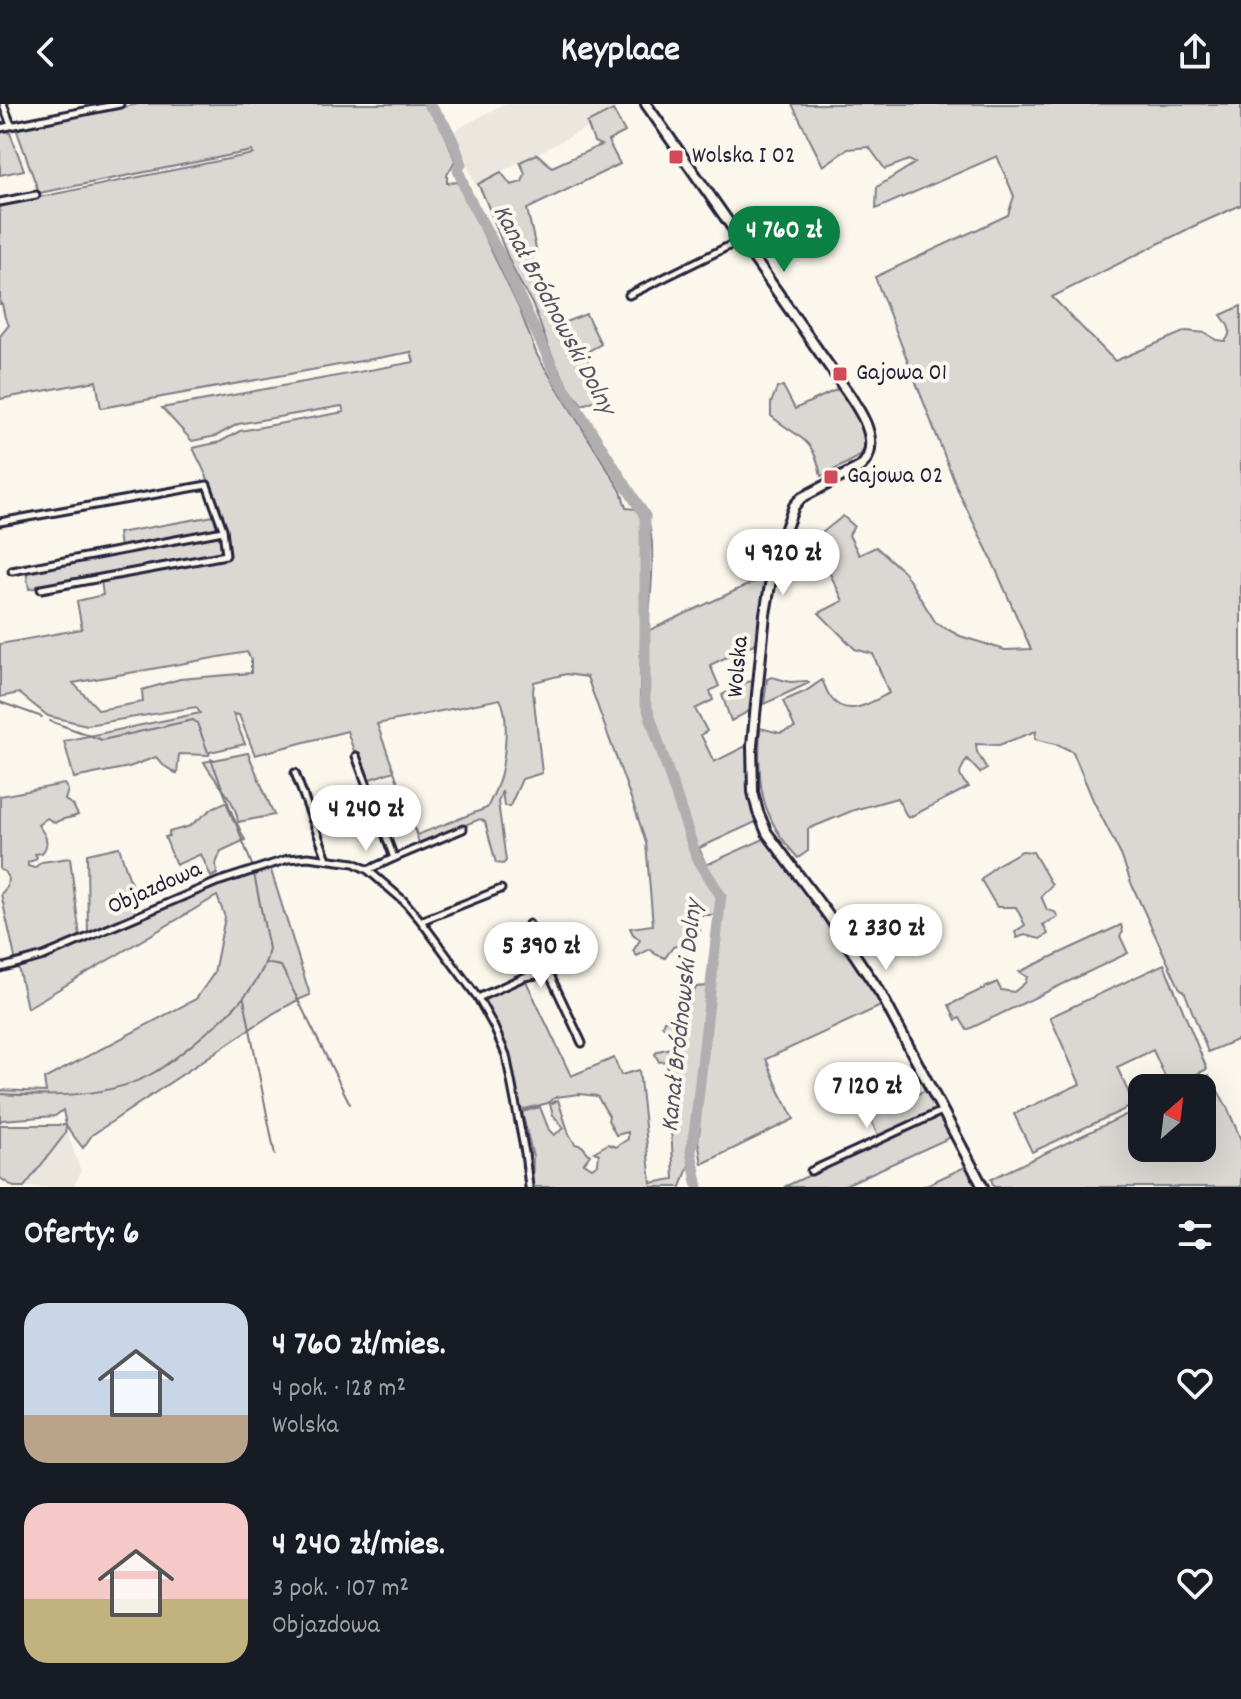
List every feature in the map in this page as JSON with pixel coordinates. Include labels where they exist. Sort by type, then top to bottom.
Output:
[{"type":"street","points":[[3,104],[11,125]]},
{"type":"street","points":[[0,128],[120,104]]},
{"type":"street","name":"Wolska","points":[[646,104],[854,403],[871,439],[869,457],[860,467],[801,498],[790,514],[767,593],[752,774],[758,812],[767,833],[881,994],[943,1111]]},
{"type":"street","points":[[0,202],[36,195]]},
{"type":"street","points":[[629,295],[741,240]]},
{"type":"street","points":[[0,522],[207,485],[223,531],[226,555],[41,589]]},
{"type":"street","points":[[12,571],[223,531]]},
{"type":"street","points":[[356,756],[394,858]]},
{"type":"street","points":[[295,773],[327,859]]},
{"type":"street","points":[[368,870],[463,829]]},
{"type":"street","name":"Objazdowa","points":[[0,968],[44,956],[217,882],[288,859],[308,857],[354,863],[368,870],[404,901],[478,998],[493,1025],[506,1055],[529,1187]]},
{"type":"street","points":[[421,921],[501,889]]},
{"type":"street","points":[[529,924],[582,1043]]},
{"type":"street","points":[[478,998],[524,977],[549,973]]},
{"type":"street","points":[[811,1171],[943,1111],[983,1187]]},
{"type":"shaded area","points":[[139,104],[423,104],[435,117],[455,161],[447,175],[447,183],[458,182],[519,308],[537,355],[621,491],[626,508],[644,508],[649,521],[652,552],[648,631],[765,577],[758,642],[710,665],[719,686],[710,691],[713,700],[695,709],[707,731],[701,735],[714,762],[748,745],[748,784],[758,821],[699,848],[706,865],[766,838],[883,1005],[766,1059],[794,1119],[702,1164],[698,1141],[700,1128],[691,1129],[690,1162],[681,1187],[532,1187],[533,1157],[522,1112],[540,1107],[554,1135],[564,1128],[553,1115],[550,1104],[558,1100],[569,1134],[575,1144],[582,1146],[590,1155],[584,1163],[592,1168],[598,1164],[599,1154],[594,1152],[608,1144],[616,1147],[628,1139],[628,1132],[616,1135],[597,1096],[579,1094],[556,1097],[548,1103],[517,1111],[505,1048],[482,999],[526,981],[571,1076],[614,1058],[621,1075],[639,1070],[651,1183],[674,1179],[667,1061],[659,1062],[655,1054],[671,1048],[679,1040],[679,1030],[675,1026],[668,1032],[662,1025],[664,1020],[683,1018],[696,987],[707,986],[715,915],[698,915],[700,932],[673,947],[665,958],[650,949],[637,956],[633,951],[640,940],[630,928],[653,925],[646,843],[587,677],[566,674],[534,682],[542,773],[522,779],[510,806],[504,806],[502,791],[498,802],[506,861],[503,864],[496,863],[485,822],[480,819],[419,843],[396,776],[417,835],[487,808],[500,777],[505,748],[505,716],[500,699],[377,724],[394,771],[367,780],[360,753],[354,751],[347,731],[255,755],[239,715],[233,714],[245,744],[210,752],[209,755],[179,754],[177,774],[156,757],[129,767],[74,778],[64,741],[200,713],[196,707],[87,725],[48,716],[19,693],[0,697],[0,644],[82,629],[77,601],[103,595],[101,581],[230,552],[223,515],[219,515],[209,481],[193,448],[220,442],[240,431],[344,412],[342,406],[238,424],[216,436],[192,441],[162,408],[414,362],[411,352],[101,408],[96,381],[0,399],[0,336],[9,325],[0,304],[0,205],[253,154],[252,151],[39,193],[16,128]],"holes":[[[648,632],[648,694],[640,696],[641,634]],[[247,652],[251,660],[251,673],[180,679],[142,690],[143,702],[99,710],[73,683]]]},
{"type":"shaded area","points":[[504,104],[627,104],[588,123],[589,127],[475,185],[454,131]]},
{"type":"shaded area","points":[[792,104],[1241,104],[1241,205],[1052,297],[1115,361],[1186,331],[1206,333],[1216,340],[1225,341],[1230,331],[1221,315],[1241,306],[1241,1038],[1208,1052],[1185,993],[1179,987],[1073,752],[1035,739],[1036,731],[999,745],[976,744],[987,769],[980,773],[967,759],[960,774],[969,787],[908,818],[897,798],[854,810],[808,829],[808,851],[798,858],[775,828],[760,782],[760,728],[780,733],[795,728],[783,701],[822,680],[831,698],[844,707],[860,707],[889,693],[873,654],[855,649],[819,613],[843,601],[824,562],[817,537],[843,516],[854,526],[849,535],[859,555],[876,547],[904,572],[936,623],[960,636],[1005,650],[1031,649],[959,493],[875,277],[1008,215],[1014,196],[997,156],[876,209],[877,187],[915,163],[909,160],[885,169],[869,147],[848,149],[823,166]]},
{"type":"shaded area","points":[[613,110],[625,132],[608,141],[620,164],[527,209],[537,253],[531,258],[563,323],[586,314],[601,344],[585,353],[605,397],[582,405],[556,364],[478,184],[501,172],[511,185],[522,182],[525,173],[520,162],[537,154],[552,167],[601,145],[594,142],[587,123]]},
{"type":"shaded area","points":[[7,131],[24,170],[0,175],[0,133]]},
{"type":"shaded area","points":[[783,386],[795,409],[840,388],[863,429],[865,438],[861,454],[821,476],[814,453],[804,440],[771,416],[771,403],[777,388]]},
{"type":"shaded area","points":[[214,516],[217,530],[120,548],[118,533]]},
{"type":"shaded area","points":[[220,535],[223,553],[29,589],[26,571]]},
{"type":"shaded area","points":[[772,677],[809,683],[764,704],[767,679]]},
{"type":"shaded area","points":[[754,681],[751,710],[731,721],[722,695]]},
{"type":"shaded area","points":[[248,753],[274,815],[238,822],[229,798],[204,762]]},
{"type":"shaded area","points":[[64,784],[68,790],[65,800],[73,805],[78,815],[55,823],[47,818],[38,825],[47,842],[42,853],[35,854],[37,857],[28,862],[28,866],[34,868],[42,862],[70,858],[80,937],[16,962],[1,894],[7,887],[8,878],[0,870],[0,796]]},
{"type":"shaded area","points":[[226,802],[245,840],[221,851],[216,864],[217,874],[211,877],[201,854],[176,865],[165,837],[169,836],[169,832],[190,826],[214,807]]},
{"type":"shaded area","points":[[119,847],[140,912],[88,936],[87,854]]},
{"type":"shaded area","points":[[1022,851],[1033,852],[1052,885],[1041,896],[1047,910],[1055,912],[1058,917],[1043,925],[1048,934],[1040,939],[1025,935],[1017,938],[1015,932],[1025,925],[1016,907],[997,907],[981,880],[995,866]]},
{"type":"shaded area","points":[[269,864],[310,995],[274,1013],[92,1135],[83,1148],[66,1126],[65,1134],[24,1187],[14,1187],[0,1178],[0,1125],[66,1125],[63,1110],[55,1116],[0,1122],[0,1090],[46,1092],[44,1079],[196,999],[214,973],[225,917],[217,896],[27,1008],[18,967],[34,963],[212,886],[253,874]]},
{"type":"shaded area","points":[[1121,925],[1123,932],[1120,936],[1128,953],[967,1030],[960,1018],[956,1020],[949,1005],[997,982],[1001,990],[1014,992],[1025,983],[1027,977],[1019,972]]},
{"type":"shaded area","points":[[1164,964],[1207,1069],[1197,1074],[1164,1074],[1153,1050],[1117,1067],[1128,1092],[1128,1108],[1032,1152],[1014,1114],[1080,1084],[1050,1017]]},
{"type":"shaded area","points":[[1216,1087],[1241,1140],[1241,1187],[994,1187],[991,1179],[1128,1114],[1128,1162],[1216,1162]]},
{"type":"shaded area","points":[[926,1090],[937,1111],[879,1138],[869,1116]]},
{"type":"shaded area","points":[[939,1115],[951,1137],[841,1187],[784,1187]]},
{"type":"shaded area","points":[[67,1131],[81,1172],[74,1187],[24,1187]]},
{"type":"shaded area","points":[[967,1166],[978,1187],[922,1187]]},
{"type":"waterway","name":"Kanał Bródnowski Dolny","points":[[428,104],[452,140],[461,164],[458,170],[468,196],[500,255],[556,375],[645,516],[645,701],[696,856],[721,896],[691,1152],[698,1187]]},
{"type":"waterway","points":[[0,702],[42,717]]},
{"type":"waterway","points":[[50,721],[102,740],[193,720],[208,752]]},
{"type":"waterway","points":[[211,759],[252,865]]},
{"type":"waterway","points":[[0,1094],[79,1094],[138,1081],[180,1055],[218,1023],[256,981],[269,949],[254,874]]},
{"type":"waterway","points":[[265,963],[281,966],[350,1104]]},
{"type":"waterway","points":[[244,999],[275,1155]]},
{"type":"place","name":"Wolska I 02","points":[[676,157]]},
{"type":"place","name":"Gajowa 01","points":[[840,374]]},
{"type":"place","name":"Gajowa 02","points":[[831,477]]}]
